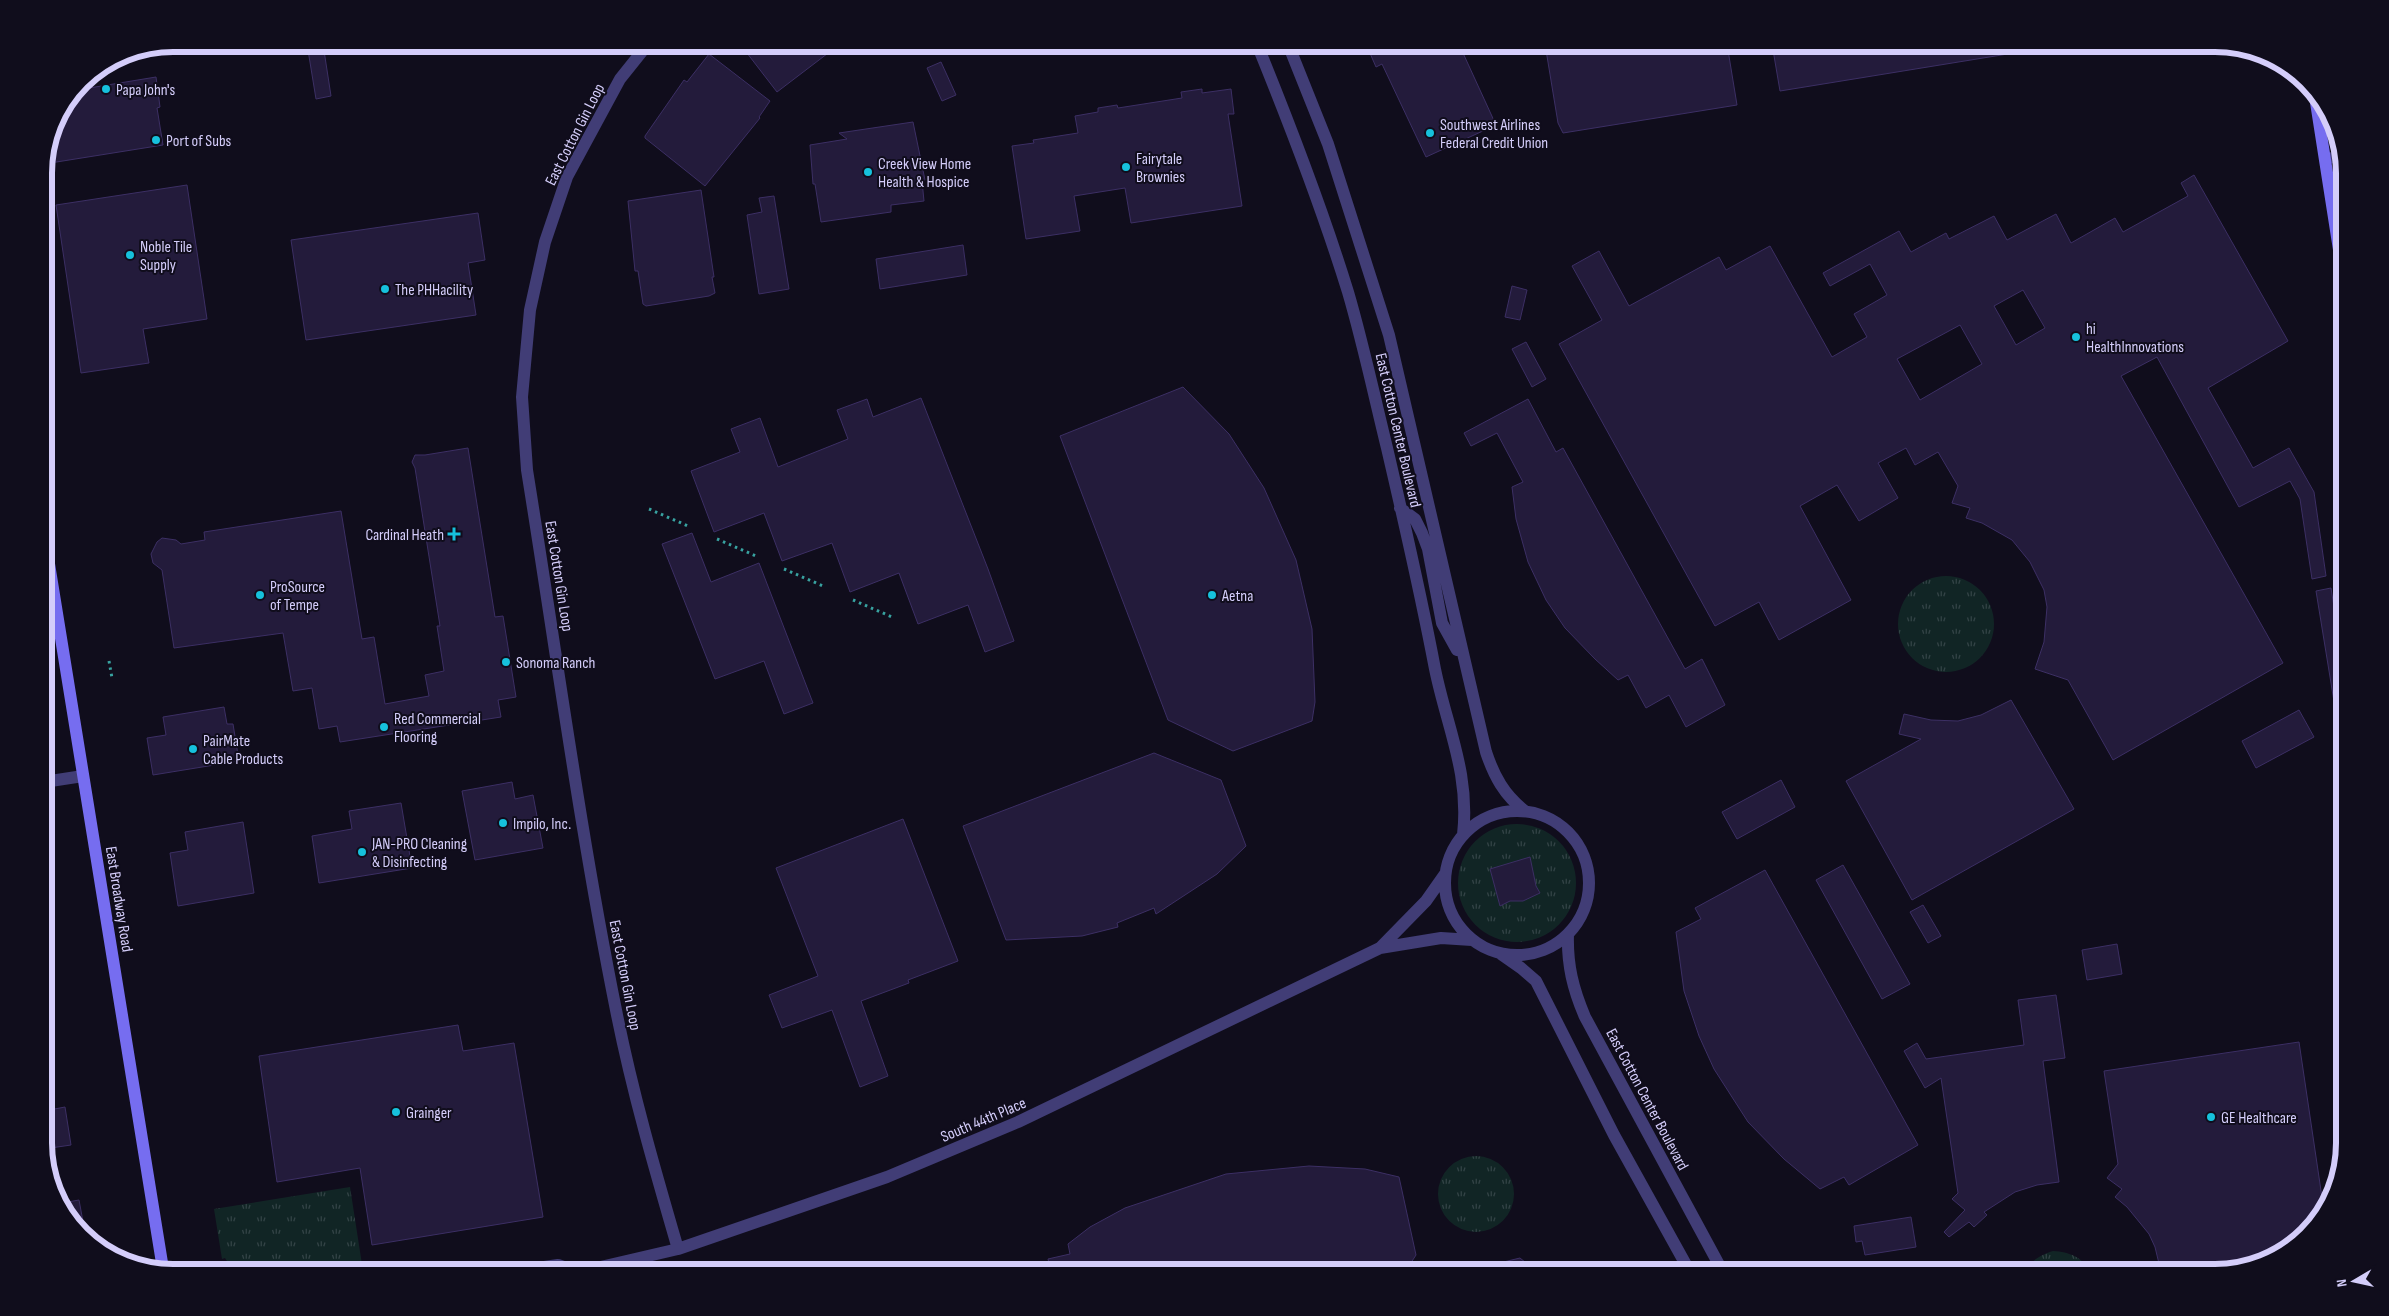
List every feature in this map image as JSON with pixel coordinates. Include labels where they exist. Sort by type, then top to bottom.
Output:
[{"type":"main road","points":[[2317,107],[2336,224]]},
{"type":"main road","name":"East Broadway Road","points":[[53,589],[162,1262]]},
{"type":"street","name":"East Cotton Center Boulevard","points":[[1260,52],[1284,112],[1348,292],[1362,343],[1437,678],[1464,781],[1466,810],[1463,835]]},
{"type":"street","name":"East Cotton Center Boulevard","points":[[1291,52],[1328,144],[1389,336],[1464,662],[1491,768],[1510,800],[1525,812]]},
{"type":"street","name":"East Cotton Gin Loop","points":[[641,53],[620,79],[567,177],[545,242],[530,310],[522,397],[526,470],[596,905],[616,1011],[642,1122],[678,1250]]},
{"type":"street","points":[[1400,508],[1415,519],[1422,533],[1428,549],[1442,623],[1464,662]]},
{"type":"street","points":[[53,781],[83,776]]},
{"type":"street","name":"East Cotton Center Boulevard","points":[[1506,812],[1525,812],[1545,817],[1559,824],[1578,845],[1585,859],[1589,877],[1586,903],[1580,920],[1557,944],[1526,955],[1501,954],[1486,949],[1472,940],[1459,926],[1452,914],[1445,889],[1445,874],[1450,855],[1463,835],[1476,823],[1492,815],[1506,812]]},
{"type":"street","name":"South 44th Place","points":[[1380,948],[1426,901],[1445,874]]},
{"type":"street","name":"East Cotton Center Boulevard","points":[[1568,934],[1568,966],[1575,995],[1639,1119],[1719,1264]]},
{"type":"street","name":"South 44th Place","points":[[614,1264],[678,1250],[878,1180],[1018,1122],[1380,948],[1441,938],[1472,940]]},
{"type":"street","name":"East Cotton Center Boulevard","points":[[1501,954],[1536,981],[1614,1135],[1686,1264]]},
{"type":"lane","points":[[2325,159],[2335,157]]},
{"type":"path","points":[[649,509],[688,526]]},
{"type":"path","points":[[717,539],[756,556]]},
{"type":"path","points":[[784,569],[823,586]]},
{"type":"path","points":[[853,600],[892,617]]},
{"type":"path","points":[[109,661],[112,678]]},
{"type":"green space","points":[[1946,576],[1964,580],[1980,590],[1990,606],[1994,624],[1990,642],[1980,658],[1964,668],[1946,672],[1928,668],[1912,658],[1902,642],[1898,624],[1902,606],[1912,590],[1928,580]]},
{"type":"green space","points":[[1517,824],[1540,828],[1559,841],[1572,860],[1576,883],[1572,906],[1559,925],[1540,938],[1517,942],[1494,938],[1475,925],[1462,906],[1458,883],[1462,860],[1475,841],[1494,828]]},
{"type":"green space","points":[[1476,1156],[1490,1159],[1503,1167],[1511,1180],[1514,1194],[1511,1208],[1503,1221],[1490,1229],[1476,1232],[1462,1229],[1449,1221],[1441,1208],[1438,1194],[1441,1180],[1449,1167],[1462,1159]]},
{"type":"green space","points":[[350,1187],[362,1264],[229,1264],[225,1258],[222,1259],[214,1209]]},
{"type":"green space","points":[[2053,1251],[2065,1253],[2075,1256],[2085,1264],[2030,1264],[2044,1254]]},
{"type":"building","points":[[1370,52],[1460,52],[1461,55],[1463,53],[1496,125],[1426,157],[1382,64],[1376,67]]},
{"type":"building","points":[[1546,52],[1728,52],[1737,105],[1563,133],[1558,123]]},
{"type":"building","points":[[1773,52],[2019,52],[1780,91]]},
{"type":"building","points":[[308,53],[324,53],[331,96],[316,99]]},
{"type":"building","points":[[747,53],[829,53],[777,92]]},
{"type":"building","points":[[709,54],[770,101],[760,118],[705,186],[645,138],[645,136],[684,80],[687,82]]},
{"type":"building","points":[[941,62],[956,95],[942,101],[927,68]]},
{"type":"building","points":[[156,77],[160,107],[157,108],[163,145],[53,162],[57,142],[65,120],[78,100],[89,88]]},
{"type":"building","name":"Fairytale Brownies","points":[[1202,89],[1202,93],[1231,89],[1234,114],[1228,114],[1242,206],[1131,223],[1125,188],[1074,196],[1080,231],[1026,239],[1012,146],[1034,143],[1033,140],[1078,133],[1075,116],[1098,112],[1098,108],[1117,105],[1118,108],[1182,98],[1181,92]]},
{"type":"building","name":"Creek View Home Health & Hospice","points":[[913,122],[925,180],[922,181],[924,201],[891,205],[891,212],[821,222],[815,184],[813,184],[810,145],[847,139],[839,133]]},
{"type":"building","points":[[2194,175],[2288,341],[2208,388],[2253,468],[2289,448],[2314,492],[2326,576],[2312,579],[2300,499],[2290,481],[2239,507],[2157,357],[2121,376],[2283,663],[2113,760],[2068,680],[2035,669],[2044,642],[2047,607],[2044,590],[2030,562],[2012,540],[1982,523],[1966,518],[1970,508],[1952,503],[1958,486],[1938,452],[1915,465],[1906,448],[1878,463],[1898,498],[1859,521],[1837,485],[1800,506],[1851,600],[1779,640],[1759,602],[1715,626],[1559,344],[1602,320],[1572,266],[1599,251],[1629,306],[1719,257],[1726,270],[1770,246],[1832,357],[1867,337],[1854,314],[1887,295],[1870,264],[1830,286],[1823,273],[1899,231],[1911,252],[1946,233],[1949,239],[1994,216],[2007,240],[2056,214],[2071,243],[2115,218],[2123,232],[2188,196],[2181,183]],"holes":[[[2023,290],[2045,328],[2016,345],[1994,306]],[[1960,325],[1982,364],[1920,400],[1897,359]]]},
{"type":"building","name":"Noble Tile Supply","points":[[187,185],[207,319],[143,329],[149,363],[81,373],[56,205]]},
{"type":"building","points":[[701,190],[715,293],[709,296],[646,306],[643,304],[638,271],[635,271],[628,201]]},
{"type":"building","points":[[774,196],[789,289],[759,294],[747,215],[762,212],[759,198]]},
{"type":"building","name":"The PHHacility","points":[[478,213],[485,260],[468,263],[476,315],[306,340],[291,240]]},
{"type":"building","points":[[963,245],[967,275],[880,289],[876,259]]},
{"type":"building","points":[[1512,286],[1527,290],[1520,320],[1505,317]]},
{"type":"building","points":[[1526,342],[1546,379],[1532,387],[1512,349]]},
{"type":"building","name":"Aetna","points":[[1183,387],[1229,434],[1264,488],[1296,560],[1312,629],[1315,702],[1312,721],[1233,751],[1168,720],[1060,436]]},
{"type":"building","points":[[921,398],[1014,641],[985,652],[968,605],[918,624],[899,573],[850,592],[832,543],[782,561],[764,513],[714,532],[691,471],[740,452],[731,429],[760,418],[778,467],[848,439],[837,410],[867,399],[873,417]]},
{"type":"building","points":[[1528,399],[1556,452],[1563,448],[1685,669],[1702,659],[1725,705],[1686,727],[1669,695],[1646,708],[1628,675],[1618,680],[1565,628],[1546,600],[1528,562],[1516,519],[1512,487],[1523,482],[1497,433],[1471,446],[1464,433]]},
{"type":"building","points":[[468,448],[495,617],[503,616],[516,697],[498,700],[501,717],[340,742],[337,726],[319,729],[312,688],[293,691],[283,633],[174,648],[162,570],[153,563],[151,554],[157,542],[162,538],[176,540],[181,544],[205,540],[204,532],[341,511],[362,639],[374,637],[385,704],[429,696],[425,675],[444,671],[437,626],[440,626],[415,468],[412,462],[415,455]]},
{"type":"building","points":[[692,533],[711,582],[759,563],[813,703],[784,714],[764,661],[715,679],[662,544]]},
{"type":"building","points":[[2331,588],[2336,623],[2337,717],[2316,591]]},
{"type":"building","points":[[2011,700],[2074,809],[1912,900],[1846,781],[1921,739],[1899,734],[1904,714],[1931,720],[1958,721],[1981,715]]},
{"type":"building","name":"PairMate Cable Products","points":[[224,707],[227,724],[233,724],[239,761],[153,775],[147,738],[166,735],[163,717]]},
{"type":"building","points":[[2299,710],[2314,737],[2256,768],[2242,741]]},
{"type":"building","points":[[1154,753],[1221,780],[1246,846],[1217,874],[1156,914],[1154,908],[1117,923],[1118,927],[1082,936],[1006,940],[963,826]]},
{"type":"building","points":[[1781,780],[1795,807],[1737,839],[1722,812]]},
{"type":"building","name":"Impilo, Inc.","points":[[512,782],[515,799],[533,795],[543,848],[475,860],[462,791]]},
{"type":"building","name":"JAN-PRO Cleaning & Disinfecting","points":[[401,803],[412,868],[319,883],[312,836],[352,829],[349,811]]},
{"type":"building","points":[[903,819],[958,961],[908,980],[909,983],[861,1001],[888,1076],[860,1087],[832,1010],[782,1028],[769,995],[818,976],[776,868]]},
{"type":"building","points":[[243,822],[254,893],[178,906],[170,853],[188,850],[185,832]]},
{"type":"building","points":[[1530,857],[1536,886],[1540,893],[1523,901],[1510,901],[1500,906],[1490,869]]},
{"type":"building","points":[[1843,865],[1910,984],[1882,999],[1816,880]]},
{"type":"building","points":[[1765,870],[1918,1145],[1849,1185],[1844,1177],[1820,1189],[1784,1159],[1748,1122],[1714,1069],[1699,1036],[1684,991],[1676,932],[1701,919],[1695,908]]},
{"type":"building","points":[[1923,905],[1941,936],[1928,943],[1910,912]]},
{"type":"building","points":[[2117,944],[2122,974],[2087,980],[2082,950]]},
{"type":"building","points":[[2056,995],[2065,1058],[2043,1061],[2059,1182],[2037,1185],[2015,1192],[1984,1212],[1987,1215],[1974,1227],[1969,1222],[1949,1237],[1944,1232],[1965,1210],[1952,1199],[1958,1193],[1941,1078],[1925,1088],[1904,1051],[1917,1043],[1926,1059],[2024,1045],[2018,1000]]},
{"type":"building","name":"Grainger","points":[[458,1025],[463,1051],[514,1043],[543,1217],[372,1245],[360,1168],[277,1182],[259,1056]]},
{"type":"building","name":"GE Healthcare","points":[[2299,1042],[2322,1199],[2316,1210],[2289,1238],[2262,1254],[2247,1259],[2215,1264],[2159,1264],[2155,1247],[2149,1234],[2127,1207],[2115,1197],[2122,1189],[2107,1178],[2118,1164],[2104,1071]]},
{"type":"building","points":[[65,1107],[71,1145],[53,1148],[53,1109]]},
{"type":"building","points":[[1309,1166],[1365,1169],[1399,1177],[1416,1255],[1410,1264],[1049,1264],[1048,1259],[1070,1254],[1068,1244],[1090,1227],[1125,1208],[1226,1174]]},
{"type":"building","points":[[79,1200],[83,1222],[73,1210],[68,1202]]},
{"type":"building","points":[[1911,1217],[1916,1247],[1865,1255],[1862,1241],[1856,1242],[1854,1226]]},
{"type":"building","points":[[1520,1258],[1527,1264],[1495,1264]]},
{"type":"place","name":"Papa John's","points":[[106,89]]},
{"type":"place","name":"Southwest Airlines Federal Credit Union","points":[[1430,133]]},
{"type":"place","name":"Port of Subs","points":[[156,140]]},
{"type":"place","name":"Fairytale Brownies","points":[[1126,167]]},
{"type":"place","name":"Creek View Home Health & Hospice","points":[[868,172]]},
{"type":"place","name":"Noble Tile Supply","points":[[130,255]]},
{"type":"place","name":"The PHHacility","points":[[385,289]]},
{"type":"place","name":"hi HealthInnovations","points":[[2076,337]]},
{"type":"place","name":"Cardinal Heath","points":[[454,534]]},
{"type":"place","name":"ProSource of Tempe","points":[[260,595]]},
{"type":"place","name":"Aetna","points":[[1212,595]]},
{"type":"place","name":"Sonoma Ranch","points":[[506,662]]},
{"type":"place","name":"Red Commercial Flooring","points":[[384,727]]},
{"type":"place","name":"PairMate Cable Products","points":[[193,749]]},
{"type":"place","name":"Impilo, Inc.","points":[[503,823]]},
{"type":"place","name":"JAN-PRO Cleaning & Disinfecting","points":[[362,852]]},
{"type":"place","name":"Grainger","points":[[396,1112]]},
{"type":"place","name":"GE Healthcare","points":[[2211,1117]]}]
